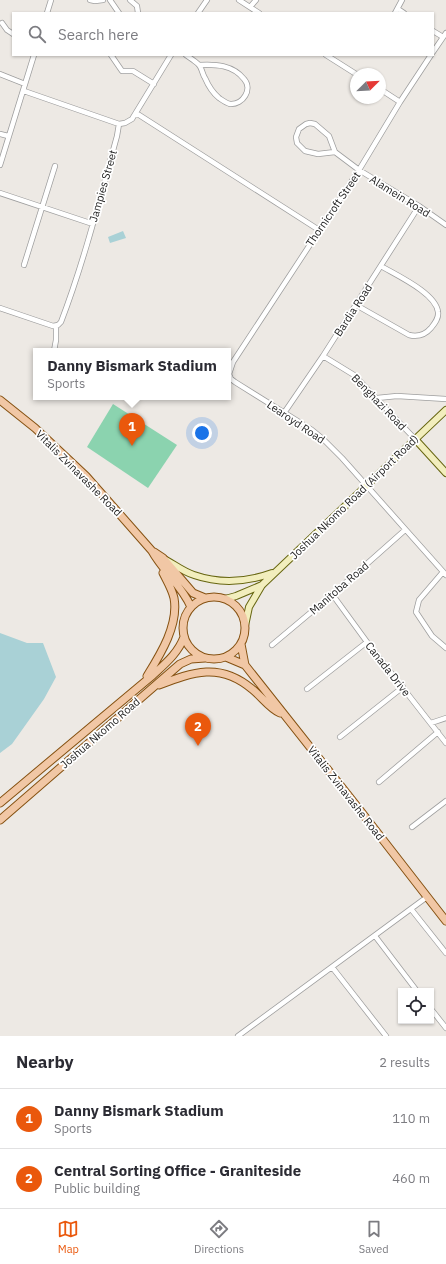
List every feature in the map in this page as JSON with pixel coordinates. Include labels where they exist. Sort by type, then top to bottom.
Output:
[{"type":"main road","name":"Vitalis Zvinavashe Road","points":[[0,400],[35,428],[86,476],[152,551],[193,593],[205,598]]},
{"type":"main road","name":"Vitalis Zvinavashe Road","points":[[161,560],[187,598],[191,607]]},
{"type":"main road","points":[[143,683],[163,650],[170,631],[174,613],[174,598],[161,560]]},
{"type":"main road","points":[[219,597],[225,599],[233,603],[243,617],[245,626],[244,636],[237,650],[226,657],[219,659],[205,658],[198,655],[187,644],[184,637],[183,621],[186,613],[197,601],[205,598],[219,597]]},
{"type":"main road","name":"Joshua Nkomo Road","points":[[0,803],[170,659],[180,647],[184,637]]},
{"type":"main road","name":"Vitalis Zvinavashe Road","points":[[240,644],[245,666],[360,809],[446,921]]},
{"type":"main road","name":"Vitalis Zvinavashe Road","points":[[226,657],[245,666]]},
{"type":"main road","name":"Joshua Nkomo Road","points":[[0,820],[180,664],[186,660],[205,658]]},
{"type":"main road","points":[[153,687],[188,674],[201,672],[223,673],[240,680],[270,706],[284,715]]},
{"type":"street","points":[[47,12],[51,0]]},
{"type":"street","points":[[90,0],[103,0]]},
{"type":"street","points":[[110,0],[118,12]]},
{"type":"street","points":[[130,0],[137,6],[138,12]]},
{"type":"street","points":[[199,12],[207,0]]},
{"type":"street","points":[[239,0],[258,12]]},
{"type":"street","points":[[250,7],[256,0]]},
{"type":"street","points":[[396,11],[402,0]]},
{"type":"street","points":[[2,23],[7,30],[12,33]]},
{"type":"street","points":[[434,31],[444,35],[434,50]]},
{"type":"street","points":[[0,165],[34,56]]},
{"type":"street","points":[[113,56],[122,71],[134,72],[154,84]]},
{"type":"street","points":[[24,91],[119,124],[126,123],[136,114],[170,56]]},
{"type":"street","points":[[187,56],[199,65],[205,78],[216,94],[227,103],[238,102],[248,92],[248,85],[246,81],[242,76],[228,67],[212,64],[199,65]]},
{"type":"street","points":[[328,56],[350,70]]},
{"type":"street","name":"Thornicroft Street","points":[[233,362],[359,170],[400,102],[430,56]]},
{"type":"street","points":[[0,74],[25,84]]},
{"type":"street","points":[[386,93],[400,102]]},
{"type":"street","points":[[136,114],[319,230]]},
{"type":"street","name":"Jampies Street","points":[[55,326],[61,322],[71,297],[117,136],[119,124]]},
{"type":"street","name":"Alamein Road","points":[[335,152],[318,154],[305,151],[297,143],[296,137],[299,129],[306,124],[315,124],[329,136],[335,152],[359,170],[419,206],[446,225]]},
{"type":"street","points":[[0,134],[8,136]]},
{"type":"street","points":[[24,265],[55,166]]},
{"type":"street","points":[[0,193],[92,224]]},
{"type":"street","name":"Bardia Road","points":[[284,413],[323,356],[419,206]]},
{"type":"street","points":[[356,305],[408,335],[416,336],[429,330],[436,321],[438,312],[432,299],[424,292],[381,266]]},
{"type":"street","points":[[0,308],[55,326],[56,340],[55,348]]},
{"type":"street","name":"Benghazi Road","points":[[323,356],[354,375],[446,473]]},
{"type":"street","name":"Learoyd Road","points":[[231,368],[233,362]]},
{"type":"street","name":"Learoyd Road","points":[[231,377],[323,439],[445,574]]},
{"type":"street","points":[[377,398],[397,396],[446,399]]},
{"type":"street","name":"Joshua Nkomo Road (Airport Road)","points":[[262,585],[365,485],[446,410]]},
{"type":"street","name":"Manitoba Road","points":[[272,645],[405,530]]},
{"type":"street","points":[[161,560],[194,575],[226,581],[242,581],[274,572]]},
{"type":"street","points":[[445,574],[419,600],[416,612],[432,636],[446,648]]},
{"type":"street","points":[[225,599],[262,585]]},
{"type":"street","points":[[245,626],[249,607],[262,585]]},
{"type":"street","name":"Canada Drive","points":[[332,594],[367,642],[446,743]]},
{"type":"street","points":[[307,689],[367,642]]},
{"type":"street","points":[[340,737],[403,687]]},
{"type":"street","points":[[431,723],[446,718]]},
{"type":"street","points":[[379,782],[438,732]]},
{"type":"street","points":[[412,826],[446,800]]},
{"type":"street","points":[[238,1036],[427,897]]},
{"type":"street","points":[[411,909],[446,953]]},
{"type":"street","points":[[375,936],[415,988]]},
{"type":"street","points":[[332,967],[386,1036]]},
{"type":"street","points":[[434,1013],[446,1028]]},
{"type":"green space","points":[[113,404],[177,445],[148,488],[87,447]]},
{"type":"water","points":[[123,231],[126,238],[110,243],[108,237]]},
{"type":"water","points":[[0,633],[27,643],[43,643],[56,677],[44,699],[12,744],[0,753]]},
{"type":"place","name":"Danny Bismark Stadium","points":[[132,446]]},
{"type":"place","name":"Central Sorting Office - Graniteside","points":[[198,746]]}]
